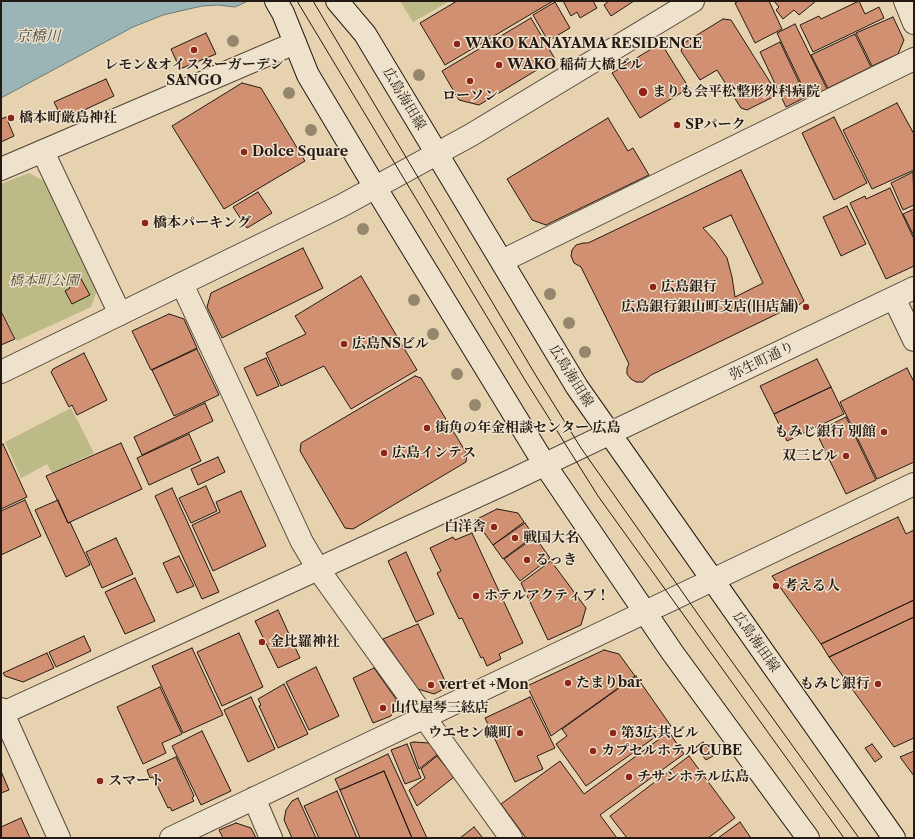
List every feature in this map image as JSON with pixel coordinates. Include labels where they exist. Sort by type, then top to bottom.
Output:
[{"type":"street","points":[[276,1],[283,13],[308,75],[545,465],[645,612],[808,838]]},
{"type":"street","name":"広島海田線","points":[[337,1],[365,34],[577,387],[609,435],[894,838]]},
{"type":"street","points":[[1,372],[341,206],[484,127],[693,1]]},
{"type":"street","points":[[905,1],[914,23]]},
{"type":"street","points":[[1,169],[295,43]]},
{"type":"street","points":[[502,261],[914,59]]},
{"type":"street","points":[[43,152],[120,314]]},
{"type":"street","points":[[182,284],[302,542],[318,569],[511,838]]},
{"type":"street","name":"弥生町通り","points":[[2,712],[545,465],[914,288]]},
{"type":"street","points":[[894,298],[914,340]]},
{"type":"street","points":[[171,838],[914,484]]},
{"type":"street","points":[[2,712],[59,838]]},
{"type":"street","points":[[254,798],[271,838]]},
{"type":"green space","points":[[400,1],[450,1],[413,22]]},
{"type":"green space","name":"橋本町公園","points":[[29,173],[44,181],[97,290],[91,307],[17,341],[1,308],[1,184]]},
{"type":"green space","points":[[71,408],[94,453],[52,473],[47,464],[21,478],[5,442]]},
{"type":"water","name":"京橋川","points":[[1,1],[248,1],[235,7],[218,5],[202,6],[163,15],[133,27],[1,98]]},
{"type":"building","name":"WAKO KANAYAMA RESIDENCE","points":[[457,1],[553,1],[445,65],[420,23]]},
{"type":"building","name":"WAKO KANAYAMA RESIDENCE","points":[[563,1],[593,1],[597,8],[580,18],[577,12],[571,16]]},
{"type":"building","points":[[609,1],[634,1],[611,16],[604,5]]},
{"type":"building","points":[[739,1],[769,1],[782,29],[755,43],[735,3]]},
{"type":"building","points":[[774,1],[816,1],[799,15],[794,10],[783,19],[776,10],[779,7]]},
{"type":"building","points":[[859,1],[865,14],[879,7],[884,18],[813,52],[800,25],[819,16],[821,19]]},
{"type":"building","points":[[555,2],[570,28],[548,41],[533,15]]},
{"type":"building","points":[[893,17],[904,40],[898,54],[872,66],[856,33]]},
{"type":"building","name":"WAKO 稲荷大橋ビル","points":[[531,18],[555,59],[479,105],[459,100],[442,71]]},
{"type":"building","points":[[723,19],[731,20],[775,90],[773,97],[747,110],[741,108],[717,70],[700,80],[681,51],[684,43]]},
{"type":"building","points":[[795,24],[827,89],[808,98],[777,33]]},
{"type":"building","points":[[206,33],[216,54],[180,69],[171,49]]},
{"type":"building","points":[[855,34],[871,67],[828,88],[811,55]]},
{"type":"building","points":[[780,42],[806,97],[786,107],[760,52]]},
{"type":"building","points":[[661,43],[689,88],[640,118],[612,73]]},
{"type":"building","points":[[106,79],[114,96],[63,120],[54,102]]},
{"type":"building","name":"Dolce Square","points":[[242,83],[261,88],[305,161],[224,209],[172,126]]},
{"type":"building","points":[[897,103],[914,134],[914,170],[872,189],[843,130]]},
{"type":"building","points":[[6,117],[14,136],[1,142],[1,119]]},
{"type":"building","points":[[834,117],[867,183],[834,200],[802,133]]},
{"type":"building","points":[[608,118],[628,151],[633,148],[649,175],[546,225],[532,220],[507,179]]},
{"type":"building","points":[[741,170],[804,301],[792,310],[783,311],[651,375],[643,382],[636,382],[627,374],[629,364],[581,267],[574,263],[571,256],[572,250],[576,245],[588,243]],"holes":[[[731,215],[763,283],[735,297],[727,258],[715,241],[703,228]]]},
{"type":"building","points":[[913,172],[914,205],[903,210],[891,183]]},
{"type":"building","points":[[890,188],[914,239],[914,266],[886,279],[850,203],[865,196],[866,199]]},
{"type":"building","points":[[258,192],[272,213],[247,228],[233,207]]},
{"type":"building","points":[[847,206],[866,244],[841,256],[823,217]]},
{"type":"building","points":[[914,209],[914,236],[903,214]]},
{"type":"building","points":[[303,248],[323,288],[222,338],[207,307],[211,293]]},
{"type":"building","name":"広島NSビル","points":[[361,276],[417,370],[351,409],[324,366],[281,386],[266,353],[306,334],[295,316]]},
{"type":"building","points":[[81,279],[90,295],[72,304],[65,291],[70,288],[69,286]]},
{"type":"building","points":[[1,311],[15,339],[1,345]]},
{"type":"building","points":[[169,314],[184,319],[197,348],[151,370],[132,331]]},
{"type":"building","points":[[197,349],[219,395],[174,416],[152,370]]},
{"type":"building","points":[[84,353],[107,400],[77,415],[72,405],[69,407],[51,372],[53,369]]},
{"type":"building","points":[[266,358],[279,386],[257,396],[244,368]]},
{"type":"building","points":[[817,359],[831,387],[774,414],[760,386]]},
{"type":"building","name":"もみじ銀行 別館","points":[[907,368],[914,382],[914,462],[877,479],[840,402]]},
{"type":"building","name":"広島インテス","points":[[415,376],[421,378],[467,454],[466,462],[353,529],[345,528],[300,451],[301,443]]},
{"type":"building","points":[[831,387],[844,414],[787,441],[774,414]]},
{"type":"building","points":[[205,403],[213,421],[142,455],[134,437]]},
{"type":"building","name":"双三ビル","points":[[846,417],[876,480],[846,494],[816,432]]},
{"type":"building","points":[[189,434],[201,461],[149,485],[137,458]]},
{"type":"building","points":[[121,443],[142,489],[68,523],[46,476]]},
{"type":"building","points":[[3,444],[27,497],[1,509],[1,445]]},
{"type":"building","points":[[218,457],[225,472],[198,485],[191,469]]},
{"type":"building","points":[[206,486],[217,511],[191,523],[179,498]]},
{"type":"building","points":[[172,488],[219,592],[202,599],[155,496]]},
{"type":"building","points":[[241,491],[266,546],[213,571],[192,525],[220,512],[216,502]]},
{"type":"building","points":[[25,500],[41,536],[1,555],[1,511]]},
{"type":"building","points":[[58,500],[90,565],[66,577],[35,510]]},
{"type":"building","points":[[497,509],[518,513],[524,522],[493,545],[475,520]]},
{"type":"building","points":[[898,517],[906,534],[914,530],[914,600],[821,644],[772,576]]},
{"type":"building","points":[[525,523],[534,536],[503,559],[493,545]]},
{"type":"building","points":[[472,533],[523,643],[499,654],[501,659],[487,666],[483,657],[481,658],[462,618],[459,619],[437,573],[441,571],[430,548],[453,537],[455,540]]},
{"type":"building","points":[[535,537],[550,558],[520,581],[504,559]]},
{"type":"building","points":[[116,538],[133,574],[102,588],[86,552]]},
{"type":"building","points":[[406,552],[434,614],[416,622],[388,561]]},
{"type":"building","points":[[179,556],[194,586],[177,593],[163,563]]},
{"type":"building","points":[[551,561],[586,608],[581,625],[548,640],[521,583]]},
{"type":"building","points":[[135,578],[155,621],[125,634],[105,592]]},
{"type":"building","points":[[914,600],[914,617],[829,657],[821,644]]},
{"type":"building","points":[[278,610],[300,658],[278,668],[255,621]]},
{"type":"building","points":[[914,617],[914,738],[894,747],[829,657]]},
{"type":"building","points":[[418,624],[448,687],[434,694],[418,689],[383,639]]},
{"type":"building","points":[[239,633],[263,687],[222,706],[197,652]]},
{"type":"building","points":[[84,636],[91,651],[56,667],[49,652]]},
{"type":"building","points":[[192,648],[223,715],[183,733],[152,666]]},
{"type":"building","points":[[604,650],[619,654],[635,676],[551,736],[527,686]]},
{"type":"building","points":[[47,653],[54,668],[23,682],[5,676],[3,673]]},
{"type":"building","points":[[316,667],[339,716],[309,730],[286,682]]},
{"type":"building","points":[[374,668],[396,699],[391,716],[373,723],[353,678]]},
{"type":"building","name":"第3広共ビル","points":[[636,676],[671,726],[586,786],[556,744],[567,736],[562,729]]},
{"type":"building","points":[[284,684],[308,734],[278,748],[259,706],[261,705],[258,699]]},
{"type":"building","points":[[160,687],[182,734],[162,743],[166,753],[143,764],[117,707]]},
{"type":"building","points":[[251,697],[275,749],[248,762],[224,710]]},
{"type":"building","name":"ウエセン幟町","points":[[530,697],[555,748],[537,756],[543,769],[515,782],[485,718]]},
{"type":"building","points":[[202,731],[231,791],[201,805],[172,746]]},
{"type":"building","name":"チサンホテル広島","points":[[669,732],[684,754],[600,815],[617,838],[526,838],[501,804],[560,761],[584,794]]},
{"type":"building","points":[[703,742],[713,756],[706,760],[696,747]]},
{"type":"building","points":[[410,743],[429,743],[438,754],[419,769]]},
{"type":"building","points":[[407,744],[421,778],[405,784],[391,750]]},
{"type":"building","points":[[872,744],[882,757],[875,762],[865,748]]},
{"type":"building","points":[[914,751],[914,776],[900,757]]},
{"type":"building","points":[[388,754],[427,838],[412,838],[384,771],[340,790],[335,779]]},
{"type":"building","points":[[437,756],[454,777],[417,806],[409,790],[425,778],[421,769]]},
{"type":"building","points":[[689,756],[735,818],[708,838],[627,838],[610,816]]},
{"type":"building","points":[[176,757],[194,796],[192,798],[194,801],[172,811],[170,807],[168,808],[153,777],[150,778],[147,770]]},
{"type":"building","points":[[1,771],[9,790],[1,793]]},
{"type":"building","points":[[384,771],[412,838],[360,838],[340,790]]},
{"type":"building","points":[[337,791],[357,838],[319,838],[304,806]]},
{"type":"building","points":[[298,798],[316,838],[292,838],[284,820],[286,810],[292,801]]},
{"type":"building","points":[[21,818],[30,838],[1,838],[1,827]]},
{"type":"building","points":[[740,822],[751,838],[718,838]]},
{"type":"building","points":[[236,823],[251,828],[256,838],[223,838],[219,830]]},
{"type":"building","points":[[474,827],[483,838],[460,838]]},
{"type":"tram line","points":[[297,1],[525,380],[598,496],[844,838]]},
{"type":"tram line","points":[[313,1],[535,374],[581,448],[707,627],[859,838]]},
{"type":"place","name":"WAKO KANAYAMA RESIDENCE","points":[[457,44]]},
{"type":"place","name":"レモン&オイスターガーデン SANGO","points":[[194,50]]},
{"type":"place","name":"WAKO 稲荷大橋ビル","points":[[499,65]]},
{"type":"place","name":"ローソン","points":[[470,81]]},
{"type":"place","name":"まりも会平松整形外科病院","points":[[643,92]]},
{"type":"place","name":"橋本町厳島神社","points":[[11,118]]},
{"type":"place","name":"SPパーク","points":[[677,125]]},
{"type":"place","name":"Dolce Square","points":[[244,152]]},
{"type":"place","name":"橋本パーキング","points":[[145,223]]},
{"type":"place","name":"広島銀行","points":[[653,287]]},
{"type":"place","name":"広島銀行銀山町支店(旧店舗)","points":[[806,307]]},
{"type":"place","name":"広島NSビル","points":[[344,344]]},
{"type":"place","name":"街角の年金相談センター 広島","points":[[427,428]]},
{"type":"place","name":"もみじ銀行 別館","points":[[884,432]]},
{"type":"place","name":"広島インテス","points":[[384,453]]},
{"type":"place","name":"双三ビル","points":[[846,456]]},
{"type":"place","name":"白洋舎","points":[[494,527]]},
{"type":"place","name":"戦国大名","points":[[515,538]]},
{"type":"place","name":"るっき","points":[[527,560]]},
{"type":"place","name":"考える人","points":[[776,586]]},
{"type":"place","name":"ホテルアクティブ！","points":[[476,596]]},
{"type":"place","name":"金比羅神社","points":[[262,642]]},
{"type":"place","name":"たまりbar","points":[[568,683]]},
{"type":"place","name":"もみじ銀行","points":[[878,684]]},
{"type":"place","name":"vert et +Mon","points":[[431,685]]},
{"type":"place","name":"山代屋琴三絃店","points":[[383,708]]},
{"type":"place","name":"ウエセン幟町","points":[[520,733]]},
{"type":"place","name":"第3広共ビル","points":[[613,733]]},
{"type":"place","name":"カプセルホテルCUBE","points":[[593,751]]},
{"type":"place","name":"チサンホテル広島","points":[[629,777]]},
{"type":"place","name":"スマート","points":[[100,781]]}]
